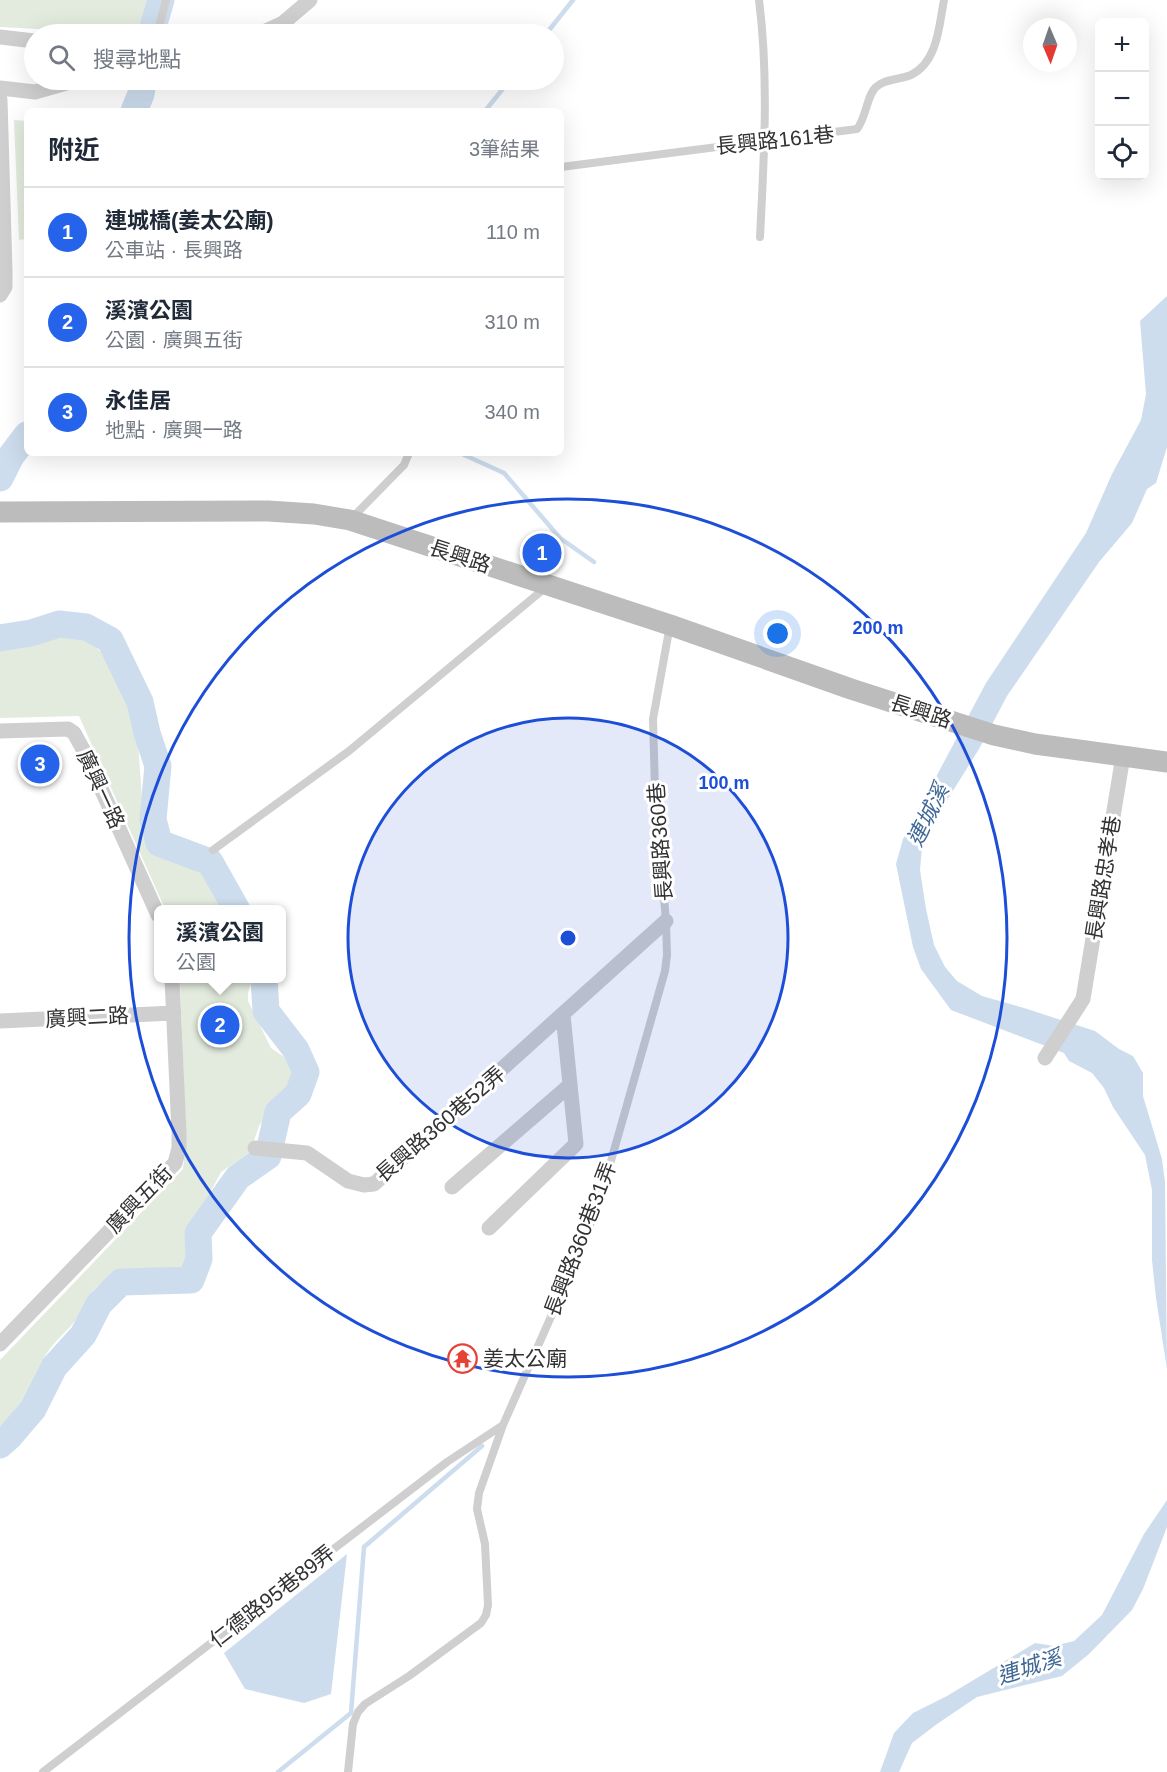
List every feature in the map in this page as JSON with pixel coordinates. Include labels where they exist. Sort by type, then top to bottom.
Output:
[{"type":"main road","name":"長興路","points":[[1,512],[268,511],[314,514],[350,520],[670,625],[974,729],[1035,744],[1167,762]]},
{"type":"street","points":[[281,24],[310,0]]},
{"type":"street","points":[[0,38],[24,40]]},
{"type":"street","points":[[0,88],[35,92],[42,90]]},
{"type":"street","points":[[0,100],[5,287],[0,295]]},
{"type":"street","name":"廣興一路","points":[[0,730],[68,729],[74,733],[154,905]]},
{"type":"street","name":"長興路忠孝巷","points":[[1045,1058],[1083,999],[1123,756]]},
{"type":"street","name":"長興路360巷","points":[[562,1015],[666,921]]},
{"type":"street","points":[[172,983],[174,1013]]},
{"type":"street","name":"廣興二路","points":[[0,1021],[174,1013]]},
{"type":"street","name":"廣興五街","points":[[2,1340],[175,1163],[179,1148],[179,1133],[174,1013]]},
{"type":"street","points":[[489,1228],[576,1144],[562,1015]]},
{"type":"street","name":"長興路360巷52弄","points":[[255,1148],[307,1153],[348,1181],[364,1185],[374,1184],[562,1015]]},
{"type":"street","points":[[452,1187],[570,1085]]},
{"type":"lane","points":[[160,24],[166,0]]},
{"type":"lane","points":[[759,0],[764,36],[765,140],[760,237]]},
{"type":"lane","name":"長興路161巷","points":[[564,167],[857,129],[863,121],[872,93],[877,86],[912,74],[921,68],[934,49],[944,0]]},
{"type":"lane","points":[[350,520],[404,465],[408,456]]},
{"type":"lane","points":[[213,850],[349,751],[549,585]]},
{"type":"lane","name":"長興路360巷","points":[[666,921],[655,790],[653,719],[670,625]]},
{"type":"lane","name":"長興路360巷31弄","points":[[348,1772],[353,1724],[358,1712],[365,1704],[409,1676],[481,1623],[486,1615],[488,1605],[485,1544],[477,1509],[483,1481],[503,1425],[581,1249],[603,1189],[662,989],[667,956],[666,921]]},
{"type":"lane","name":"仁德路95巷89弄","points":[[43,1772],[447,1462],[503,1425]]},
{"type":"shaded area","points":[[0,0],[153,0],[145,24],[24,24],[24,28],[0,27]]},
{"type":"shaded area","points":[[14,120],[24,121],[24,239],[19,240]]},
{"type":"shaded area","points":[[48,631],[67,631],[80,633],[100,651],[122,688],[137,729],[144,827],[148,841],[162,853],[186,858],[202,872],[219,905],[163,905],[79,716],[0,718],[0,647],[25,643]]},
{"type":"shaded area","points":[[180,983],[251,983],[248,1001],[271,1048],[293,1063],[296,1073],[259,1126],[250,1152],[221,1172],[194,1223],[190,1242],[192,1266],[190,1270],[169,1275],[125,1276],[99,1285],[91,1293],[77,1318],[47,1353],[16,1414],[0,1432],[0,1360],[183,1169],[186,1140]]},
{"type":"water","name":"連城溪","points":[[1167,296],[1167,447],[1156,483],[1147,489],[1132,523],[1099,562],[1007,696],[979,749],[936,818],[922,847],[920,870],[934,945],[945,967],[957,981],[982,996],[1095,1031],[1119,1049],[1133,1056],[1143,1073],[1143,1096],[1162,1159],[1165,1182],[1167,1369],[1152,1260],[1152,1190],[1145,1155],[1113,1107],[1104,1088],[1092,1073],[1069,1061],[1064,1053],[951,1010],[921,969],[913,947],[896,864],[903,839],[986,683],[1086,533],[1112,474],[1141,420],[1146,394],[1140,321]]},
{"type":"water","name":"連城溪","points":[[1167,1500],[1167,1527],[1143,1589],[1132,1610],[1089,1654],[1062,1676],[977,1697],[912,1743],[899,1772],[880,1772],[894,1733],[913,1713],[947,1696],[1035,1643],[1054,1646],[1074,1641],[1102,1615],[1144,1534]]},
{"type":"water","points":[[347,1554],[331,1694],[304,1703],[245,1689],[224,1653]]},
{"type":"waterway","points":[[154,24],[161,0]]},
{"type":"waterway","points":[[554,24],[573,0]]},
{"type":"waterway","points":[[135,108],[142,90]]},
{"type":"waterway","points":[[487,108],[502,90]]},
{"type":"waterway","points":[[0,478],[11,456],[24,439]]},
{"type":"waterway","points":[[467,456],[504,473],[560,538],[594,562]]},
{"type":"waterway","points":[[0,638],[31,633],[59,624],[86,627],[110,640],[140,702],[158,766],[153,819],[159,843],[210,862],[234,905]]},
{"type":"waterway","points":[[0,1445],[33,1409],[54,1367],[83,1335],[99,1304],[121,1282],[191,1280],[199,1259],[198,1233],[238,1177],[268,1156],[278,1112],[298,1094],[306,1072],[296,1050],[266,1011],[264,983]]},
{"type":"waterway","points":[[278,1772],[351,1713],[364,1547],[482,1446]]},
{"type":"place","name":"連城橋(姜太公廟)","points":[[542,553]]},
{"type":"place","name":"永佳居","points":[[40,764]]},
{"type":"place","name":"溪濱公園","points":[[220,1025]]},
{"type":"place","name":"姜太公廟","points":[[462,1358]]}]
